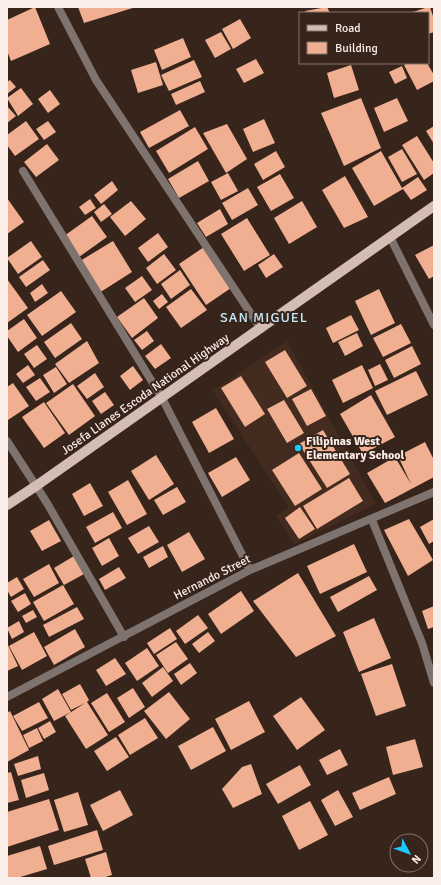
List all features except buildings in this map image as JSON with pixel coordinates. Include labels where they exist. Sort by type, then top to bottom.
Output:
[{"type":"main road","name":"Josefa Llanes Escoda National Highway","points":[[7,505],[261,329],[434,206]]},
{"type":"street","points":[[58,7],[96,80],[261,329]]},
{"type":"street","points":[[23,171],[162,398],[250,570]]},
{"type":"street","points":[[390,237],[434,325]]},
{"type":"street","points":[[7,441],[36,486],[124,637]]},
{"type":"street","name":"Hernando Street","points":[[7,697],[250,570],[372,520],[434,492]]},
{"type":"street","points":[[372,520],[422,643],[434,683]]},
{"type":"shaded area","name":"Filipinas West Elementary School","points":[[287,341],[376,504],[294,544],[276,516],[289,507],[213,391]]},
{"type":"place","name":"Filipinas West Elementary School","points":[[298,448]]},
{"type":"district","name":"SAN MIGUEL","points":[[264,317]]}]
